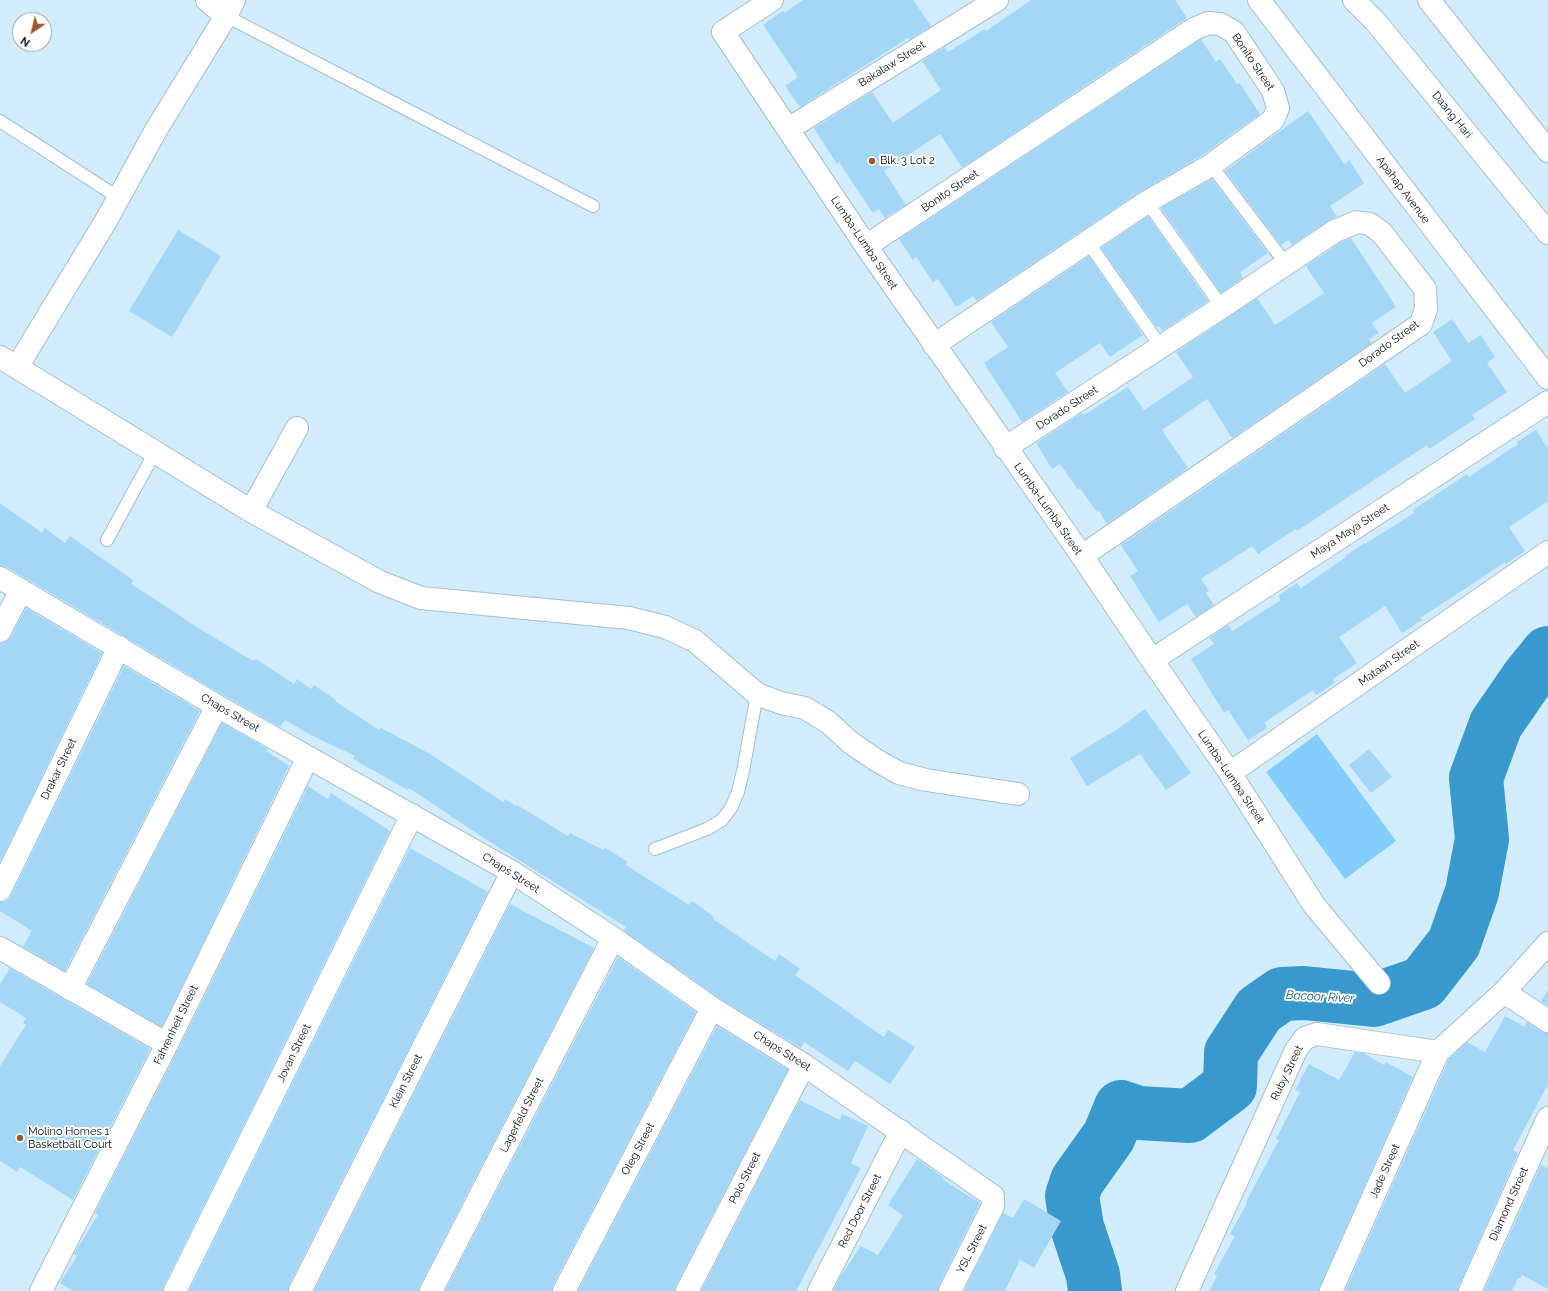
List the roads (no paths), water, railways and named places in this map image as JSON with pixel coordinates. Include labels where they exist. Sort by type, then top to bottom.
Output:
[{"type":"street","points":[[207,0],[230,8],[156,130],[119,198],[9,362],[251,511],[380,582],[421,598],[629,618],[665,627],[695,641],[757,694],[781,703],[805,708],[828,722],[851,743],[899,773],[926,780],[1018,794]]},
{"type":"street","name":"Lumba-Lumba Street","points":[[772,0],[723,32],[934,346],[1082,556],[1230,773],[1314,905],[1379,983]]},
{"type":"street","name":"Bakalaw Street","points":[[788,129],[997,0]]},
{"type":"street","name":"Apahap Avenue","points":[[1259,0],[1432,229],[1548,378]]},
{"type":"street","name":"Daang Hari","points":[[1354,0],[1375,21],[1548,233]]},
{"type":"street","points":[[1429,0],[1548,151]]},
{"type":"street","name":"Bonito Street","points":[[866,246],[1194,29],[1208,23],[1220,24],[1234,32],[1273,91],[1278,108],[1273,120],[1211,165],[1147,202],[934,346]]},
{"type":"street","name":"Dorado Street","points":[[1005,448],[1222,308],[1335,231],[1357,222],[1370,224],[1382,233],[1425,289],[1426,309],[1421,324],[1082,556]]},
{"type":"street","name":"Maya Maya Street","points":[[1152,660],[1548,402]]},
{"type":"street","points":[[251,511],[297,428]]},
{"type":"street","name":"Mataan Street","points":[[1230,773],[1548,552]]},
{"type":"street","name":"Chaps Street","points":[[0,578],[217,706],[512,872],[613,938],[712,1008],[804,1065],[901,1131],[993,1196],[993,1206]]},
{"type":"street","points":[[0,631],[21,590]]},
{"type":"street","name":"Drakar Street","points":[[0,890],[119,647]]},
{"type":"street","points":[[70,989],[217,706]]},
{"type":"street","name":"Fahrenheit Street","points":[[41,1291],[167,1044],[308,757]]},
{"type":"street","name":"Jovan Street","points":[[175,1291],[412,815]]},
{"type":"street","name":"Klein Street","points":[[300,1291],[512,872]]},
{"type":"street","name":"Lagerfeld Street","points":[[431,1291],[613,938]]},
{"type":"street","points":[[1438,1052],[1504,992],[1548,943]]},
{"type":"street","points":[[0,948],[167,1044]]},
{"type":"street","points":[[1504,992],[1548,1021]]},
{"type":"street","name":"Oleg Street","points":[[564,1291],[712,1008]]},
{"type":"street","name":"Ruby Street","points":[[1187,1291],[1296,1050],[1305,1038],[1317,1034],[1438,1052]]},
{"type":"street","name":"Jade Street","points":[[1331,1291],[1438,1052]]},
{"type":"street","name":"Polo Street","points":[[687,1291],[804,1065]]},
{"type":"street","name":"Diamond Street","points":[[1470,1291],[1548,1118]]},
{"type":"street","name":"Red Door Street","points":[[819,1291],[901,1131]]},
{"type":"street","name":"YSL Street","points":[[950,1291],[993,1206]]},
{"type":"lane","points":[[230,8],[592,206]]},
{"type":"lane","points":[[0,121],[119,198]]},
{"type":"lane","points":[[1211,165],[1286,264]]},
{"type":"lane","points":[[1147,202],[1222,308]]},
{"type":"lane","points":[[1088,242],[1161,347]]},
{"type":"lane","points":[[107,540],[155,452]]},
{"type":"lane","points":[[655,849],[708,829],[722,820],[731,808],[738,792],[743,771],[757,694]]},
{"type":"waterway","name":"Bacoor River","points":[[1095,1291],[1093,1275],[1077,1227],[1072,1196],[1077,1181],[1109,1136],[1121,1107],[1139,1113],[1190,1116],[1230,1086],[1231,1053],[1259,1010],[1282,994],[1304,993],[1374,1000],[1423,983],[1454,943],[1472,892],[1482,839],[1476,778],[1496,724],[1527,679],[1548,653]]},
{"type":"place","name":"Blk. 3 Lot 2","points":[[872,161]]},
{"type":"place","name":"Molino Homes 1 Basketball Court","points":[[20,1138]]}]
